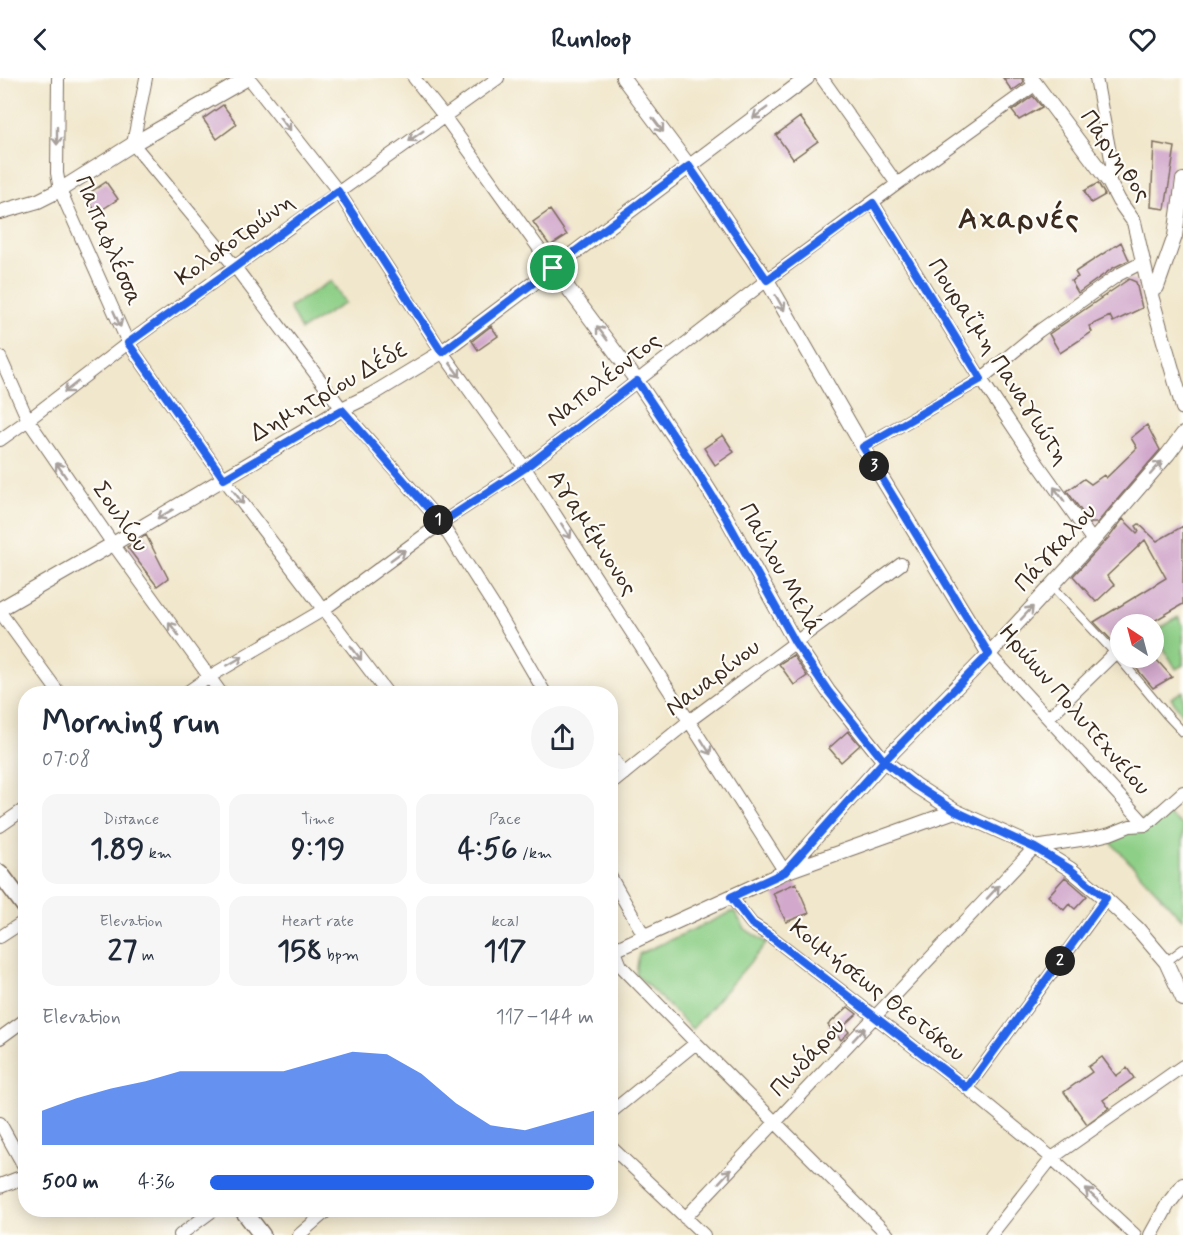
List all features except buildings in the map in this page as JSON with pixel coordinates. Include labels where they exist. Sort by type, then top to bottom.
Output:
[{"type":"main road","points":[[0,873],[18,897]]},
{"type":"main road","points":[[248,1217],[262,1235]]},
{"type":"street","name":"Παπαφλέσσα","points":[[58,78],[57,173],[60,190],[128,343],[224,479],[382,686]]},
{"type":"street","points":[[133,144],[146,78]]},
{"type":"street","points":[[0,212],[38,201],[60,190],[133,144],[249,78]]},
{"type":"street","name":"Αγαμέμνονος","points":[[249,78],[338,191],[442,352],[525,468],[785,872]]},
{"type":"street","name":"Παύλου Μελά","points":[[414,78],[637,381],[726,518],[795,642],[828,691],[884,761],[916,786],[955,811],[1035,848],[1070,869],[1106,898],[1137,928],[1166,962],[1183,999]]},
{"type":"street","name":"Κολοκοτρώνη","points":[[0,440],[128,343],[498,78]]},
{"type":"street","name":"Ηρώων Πολυτεχνείου","points":[[623,78],[689,166],[767,280],[863,447],[989,654],[1146,825]]},
{"type":"street","name":"Δημητρίου Δέδε","points":[[0,610],[442,352],[807,78]]},
{"type":"street","points":[[822,78],[897,184]]},
{"type":"street","points":[[1096,78],[1112,164],[1108,182]]},
{"type":"street","name":"Ναπολέοντος","points":[[196,686],[323,610],[441,523],[525,468],[767,280],[873,203],[1033,81]]},
{"type":"street","name":"Πάρνηθος","points":[[1033,81],[1108,182],[1134,222],[1150,292],[1183,408]]},
{"type":"street","points":[[133,144],[235,267],[342,410],[441,523],[499,614],[541,686]]},
{"type":"street","points":[[1150,292],[1158,287],[1179,234],[1183,180]]},
{"type":"street","name":"Πουραΐμη Παναγιώτη","points":[[873,203],[981,379],[1093,541]]},
{"type":"street","points":[[863,447],[981,379],[1038,331],[1118,275],[1143,262]]},
{"type":"street","name":"Σουλίου","points":[[0,357],[28,420],[113,544],[216,686]]},
{"type":"street","name":"Πάγκαλου","points":[[785,872],[884,761],[989,654],[1093,541],[1183,434]]},
{"type":"street","name":"Ναυαρίνου","points":[[618,779],[689,721],[901,564]]},
{"type":"street","points":[[1052,586],[1110,648]]},
{"type":"street","points":[[0,610],[54,686]]},
{"type":"street","points":[[1048,718],[1110,658]]},
{"type":"street","points":[[1128,668],[1183,732]]},
{"type":"street","points":[[618,765],[624,774]]},
{"type":"street","points":[[1035,848],[1110,834],[1130,826],[1146,825],[1183,792]]},
{"type":"street","points":[[618,950],[785,872],[955,811]]},
{"type":"street","points":[[0,826],[18,814]]},
{"type":"street","name":"Πινδάρου","points":[[685,1218],[1035,848]]},
{"type":"street","points":[[618,890],[645,937]]},
{"type":"street","name":"Κοιμήσεως Θεοτόκου","points":[[731,897],[752,924],[967,1088],[1052,1158],[1135,1235]]},
{"type":"street","points":[[967,1088],[1106,898]]},
{"type":"street","points":[[0,937],[18,925]]},
{"type":"street","points":[[1166,962],[1183,949]]},
{"type":"street","points":[[618,961],[696,1043],[888,1235]]},
{"type":"street","points":[[2,1034],[18,1027]]},
{"type":"street","points":[[618,1106],[696,1043]]},
{"type":"street","points":[[991,1235],[1052,1158],[1183,1066]]},
{"type":"street","points":[[0,1124],[18,1156]]},
{"type":"street","points":[[618,1154],[704,1235]]},
{"type":"street","points":[[0,1186],[18,1179]]},
{"type":"street","points":[[1150,1235],[1168,1204],[1181,1194]]},
{"type":"street","points":[[180,1235],[204,1217]]},
{"type":"street","points":[[299,1235],[320,1217]]},
{"type":"green space","points":[[331,281],[345,303],[301,330],[289,307]]},
{"type":"green space","points":[[1178,617],[1183,625],[1183,665],[1176,669],[1164,649],[1164,626]]},
{"type":"green space","points":[[1183,691],[1183,716],[1171,698]]},
{"type":"green space","points":[[1162,810],[1183,826],[1183,920],[1107,838]]},
{"type":"green space","points":[[734,911],[745,929],[767,943],[692,1029],[636,974],[639,954]]},
{"type":"district","name":"Αχαρνές","points":[[1019,219]]},
{"type":"route","points":[[553,268],[442,352],[338,191],[128,343],[224,479],[342,410],[441,523],[525,468],[637,381],[726,518],[795,642],[828,691],[884,761],[916,786],[955,811],[1035,848],[1070,869],[1106,898],[967,1088],[752,924],[731,897],[785,872],[884,761],[989,654],[863,447],[981,379],[873,203],[767,280],[689,166],[553,268]]}]
